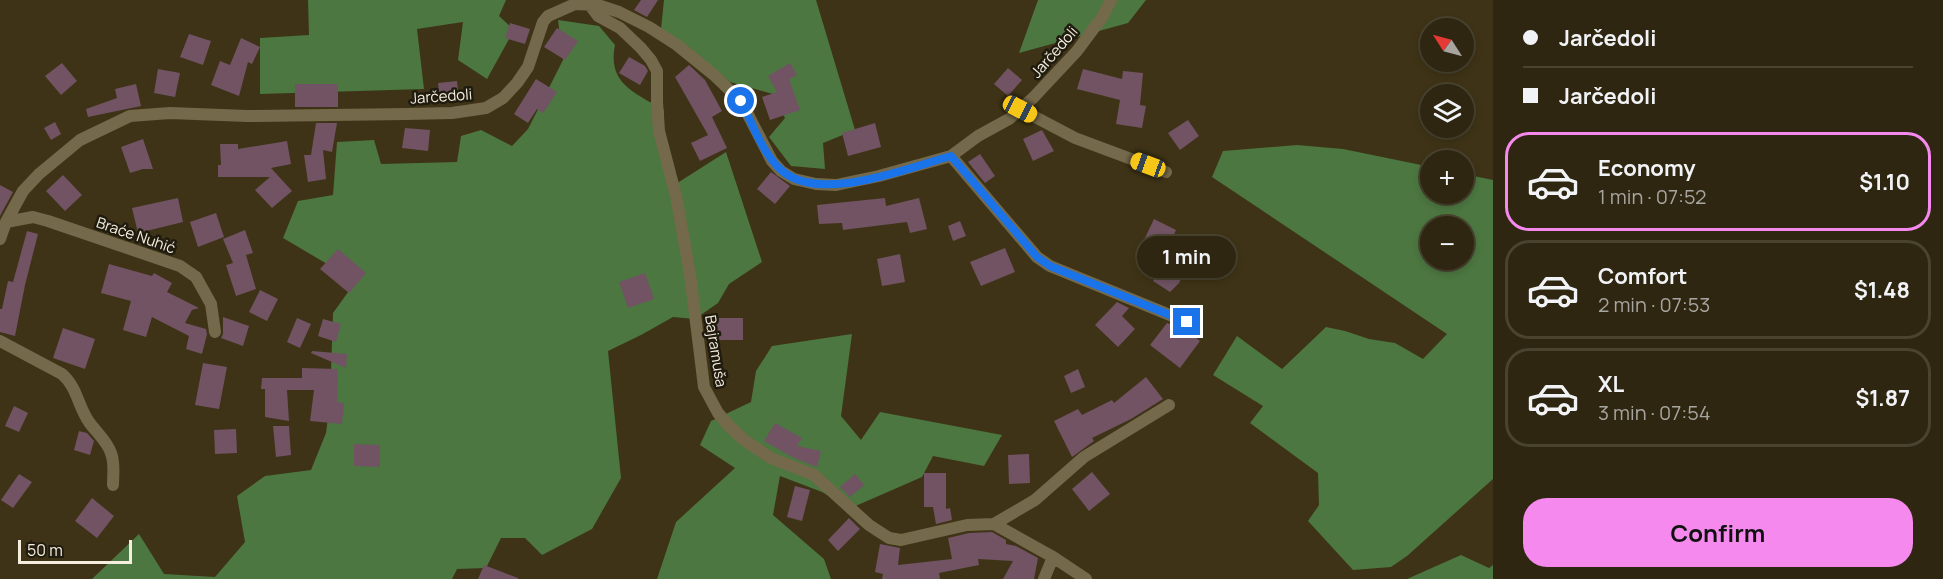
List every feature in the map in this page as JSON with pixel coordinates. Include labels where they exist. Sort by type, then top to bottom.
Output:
[{"type":"street","name":"Jarčedoli","points":[[0,239],[6,222],[23,191],[56,158],[80,140],[130,116],[170,113],[247,116],[452,113],[486,108],[503,98],[528,67],[543,22],[548,16],[575,4],[598,5],[619,12],[677,45],[741,101],[772,161],[781,171],[794,178],[816,184],[836,185],[879,177],[951,156],[978,136],[1009,119],[1033,98],[1077,51],[1103,16],[1111,0]]},
{"type":"street","name":"Bajramuša","points":[[590,4],[598,16],[620,28],[641,48],[657,71],[659,131],[676,196],[690,274],[704,387],[718,413],[744,440],[771,458],[814,475],[869,525],[888,538],[901,540],[967,525],[994,524],[1035,500],[1084,457],[1169,405]]},
{"type":"street","points":[[1020,109],[1075,138],[1166,172]]},
{"type":"street","points":[[951,156],[1037,257],[1050,266],[1187,322]]},
{"type":"street","name":"Braće Nuhić","points":[[6,222],[33,217],[180,266],[196,277],[211,304],[215,332]]},
{"type":"street","points":[[0,342],[15,348],[68,379],[87,419],[110,450],[114,468],[113,485]]},
{"type":"street","points":[[994,524],[1053,557],[1086,579]]},
{"type":"street","points":[[1044,579],[1053,557]]},
{"type":"green space","points":[[308,0],[506,0],[499,16],[514,30],[487,79],[458,60],[463,22],[417,29],[424,89],[260,94],[260,38],[309,35]]},
{"type":"green space","points":[[664,0],[816,0],[855,130],[823,143],[825,169],[791,166],[769,137],[785,118],[773,94],[730,82],[661,29]]},
{"type":"green space","points":[[1038,0],[1146,0],[1128,23],[1019,53]]},
{"type":"green space","points":[[558,20],[599,26],[615,45],[615,69],[619,78],[634,92],[664,110],[664,143],[671,187],[726,152],[762,262],[729,284],[718,303],[695,319],[673,317],[608,351],[621,478],[592,529],[542,555],[525,538],[501,538],[486,568],[457,569],[452,579],[92,579],[139,534],[164,574],[215,577],[245,542],[237,496],[265,476],[311,470],[326,433],[330,402],[333,313],[356,281],[283,238],[298,201],[333,195],[337,142],[374,140],[381,164],[457,162],[461,136],[481,130],[512,146],[528,129],[563,60]]},
{"type":"green space","points":[[1297,145],[1343,149],[1420,165],[1420,204],[1474,204],[1474,176],[1493,180],[1493,479],[1407,556],[1391,567],[1353,570],[1308,521],[1319,505],[1318,473],[1250,423],[1263,406],[1213,375],[1237,336],[1282,369],[1326,327],[1369,339],[1395,343],[1423,359],[1447,334],[1212,177],[1223,151]]},
{"type":"green space","points":[[852,334],[841,416],[861,440],[880,412],[1002,435],[984,466],[933,456],[922,477],[851,508],[822,492],[780,476],[773,515],[824,559],[831,579],[657,579],[676,522],[735,468],[700,445],[711,421],[751,402],[756,371],[772,346]]},
{"type":"green space","points":[[1461,555],[1489,568],[1493,565],[1493,579],[1407,579]]},
{"type":"building","points":[[641,0],[658,0],[647,17],[634,10]]},
{"type":"building","points":[[510,23],[530,29],[525,44],[505,38]]},
{"type":"building","points":[[557,28],[578,41],[565,60],[544,47]]},
{"type":"building","points":[[189,34],[211,41],[203,65],[180,57]]},
{"type":"building","points":[[241,38],[260,47],[252,64],[248,62],[239,96],[211,85],[220,61],[230,65]]},
{"type":"building","points":[[629,57],[645,66],[648,71],[640,85],[619,73]]},
{"type":"building","points":[[62,63],[77,81],[61,95],[45,76]]},
{"type":"building","points":[[790,63],[797,75],[789,79],[800,110],[770,120],[762,97],[777,92],[768,76]]},
{"type":"building","points":[[689,65],[705,80],[722,111],[712,117],[727,148],[700,161],[691,143],[708,135],[675,77]]},
{"type":"building","points":[[1008,68],[1022,80],[1008,96],[994,84]]},
{"type":"building","points":[[158,69],[180,73],[175,97],[154,93]]},
{"type":"building","points":[[1083,69],[1122,79],[1123,71],[1143,73],[1140,105],[1146,106],[1142,128],[1116,124],[1120,100],[1077,89]]},
{"type":"building","points":[[536,79],[557,92],[543,113],[537,109],[528,123],[514,114]]},
{"type":"building","points":[[457,81],[459,101],[440,103],[438,83]]},
{"type":"building","points":[[136,84],[141,106],[88,117],[86,109],[117,98],[115,89]]},
{"type":"building","points":[[295,84],[338,84],[338,107],[295,107]]},
{"type":"building","points":[[1188,120],[1199,136],[1180,150],[1168,133]]},
{"type":"building","points":[[55,122],[61,134],[51,140],[44,128]]},
{"type":"building","points":[[316,123],[337,123],[332,152],[323,150],[326,179],[308,182],[304,155],[311,155]]},
{"type":"building","points":[[875,123],[881,147],[848,156],[842,133]]},
{"type":"building","points":[[405,128],[430,130],[428,151],[402,148]]},
{"type":"building","points":[[1042,130],[1054,151],[1033,161],[1023,139]]},
{"type":"building","points":[[143,139],[153,169],[130,173],[121,147]]},
{"type":"building","points":[[287,141],[291,164],[271,168],[292,191],[272,208],[255,190],[270,177],[218,177],[218,165],[221,165],[220,144],[238,144],[238,149]]},
{"type":"building","points":[[980,154],[995,176],[985,183],[968,162]]},
{"type":"building","points":[[771,172],[790,186],[775,204],[757,189]]},
{"type":"building","points":[[63,175],[82,195],[65,211],[46,191]]},
{"type":"building","points":[[0,185],[13,192],[0,216]]},
{"type":"building","points":[[178,198],[183,222],[138,233],[132,208]]},
{"type":"building","points":[[885,198],[886,206],[919,198],[927,229],[910,233],[907,222],[843,230],[842,223],[819,224],[817,205]]},
{"type":"building","points":[[216,213],[224,237],[198,247],[190,222]]},
{"type":"building","points":[[1154,219],[1176,230],[1166,251],[1144,240]]},
{"type":"building","points":[[960,221],[966,236],[953,241],[948,226]]},
{"type":"building","points":[[245,230],[253,253],[246,255],[256,289],[236,296],[226,265],[233,263],[223,239]]},
{"type":"building","points":[[27,231],[38,234],[15,336],[0,332],[0,309],[2,309],[8,281],[13,282]]},
{"type":"building","points":[[1005,248],[1015,272],[981,286],[970,262]]},
{"type":"building","points":[[338,249],[366,273],[349,293],[320,269]]},
{"type":"building","points":[[900,254],[905,282],[882,286],[877,259]]},
{"type":"building","points":[[1167,254],[1188,265],[1179,283],[1170,292],[1153,281]]},
{"type":"building","points":[[109,264],[152,276],[154,273],[172,283],[167,292],[199,308],[192,310],[185,323],[206,329],[202,354],[186,349],[189,336],[152,317],[146,337],[123,330],[131,301],[101,293]]},
{"type":"building","points":[[645,273],[654,299],[628,308],[619,282]]},
{"type":"building","points":[[260,290],[278,299],[267,321],[249,312]]},
{"type":"building","points":[[1117,302],[1129,308],[1122,316],[1135,329],[1118,347],[1095,325]]},
{"type":"building","points":[[223,317],[249,326],[243,346],[221,338]]},
{"type":"building","points":[[297,318],[311,324],[300,348],[287,342]]},
{"type":"building","points":[[714,318],[743,318],[743,340],[713,340]]},
{"type":"building","points":[[323,319],[341,324],[336,342],[318,336]]},
{"type":"building","points":[[1167,323],[1186,330],[1200,341],[1180,368],[1150,345]]},
{"type":"building","points":[[63,328],[95,339],[85,369],[53,358]]},
{"type":"building","points":[[312,351],[347,354],[346,368],[311,353]]},
{"type":"building","points":[[203,363],[227,367],[219,409],[195,405]]},
{"type":"building","points":[[302,368],[338,369],[337,402],[344,403],[342,424],[310,421],[314,390],[287,390],[289,421],[265,417],[265,389],[261,389],[262,378],[302,378]]},
{"type":"building","points":[[1078,369],[1085,387],[1071,393],[1064,376]]},
{"type":"building","points":[[1146,377],[1163,399],[1131,419],[1092,438],[1094,441],[1072,457],[1054,421],[1078,409],[1082,415],[1112,400],[1114,403]]},
{"type":"building","points":[[14,406],[28,413],[19,432],[5,426]]},
{"type":"building","points":[[775,423],[802,438],[797,446],[821,451],[817,467],[794,458],[764,441]]},
{"type":"building","points":[[273,426],[289,426],[291,455],[276,457]]},
{"type":"building","points":[[236,429],[237,453],[215,454],[214,430]]},
{"type":"building","points":[[79,431],[87,433],[94,441],[90,455],[74,450]]},
{"type":"building","points":[[354,444],[380,445],[380,467],[354,466]]},
{"type":"building","points":[[1029,454],[1030,483],[1009,484],[1008,455]]},
{"type":"building","points":[[1092,472],[1110,494],[1089,511],[1072,489]]},
{"type":"building","points":[[924,473],[946,473],[946,509],[950,508],[952,520],[936,524],[933,507],[924,507]]},
{"type":"building","points":[[19,474],[32,482],[13,508],[1,500]]},
{"type":"building","points":[[855,474],[864,485],[850,497],[840,487]]},
{"type":"building","points":[[795,486],[810,490],[802,521],[787,517]]},
{"type":"building","points":[[92,498],[114,516],[97,538],[75,521]]},
{"type":"building","points":[[849,518],[860,529],[838,551],[828,540]]},
{"type":"building","points":[[992,532],[1006,540],[1006,544],[1016,546],[1038,558],[1034,579],[1003,579],[1013,561],[978,559],[979,565],[939,573],[940,579],[882,579],[883,574],[875,572],[880,544],[900,548],[898,565],[952,559],[948,538],[969,533]]},
{"type":"building","points":[[484,565],[518,578],[518,579],[478,579]]},
{"type":"route","points":[[741,101],[772,161],[781,171],[794,178],[816,184],[836,185],[879,177],[951,156],[1037,257],[1050,266],[1187,322]]}]
